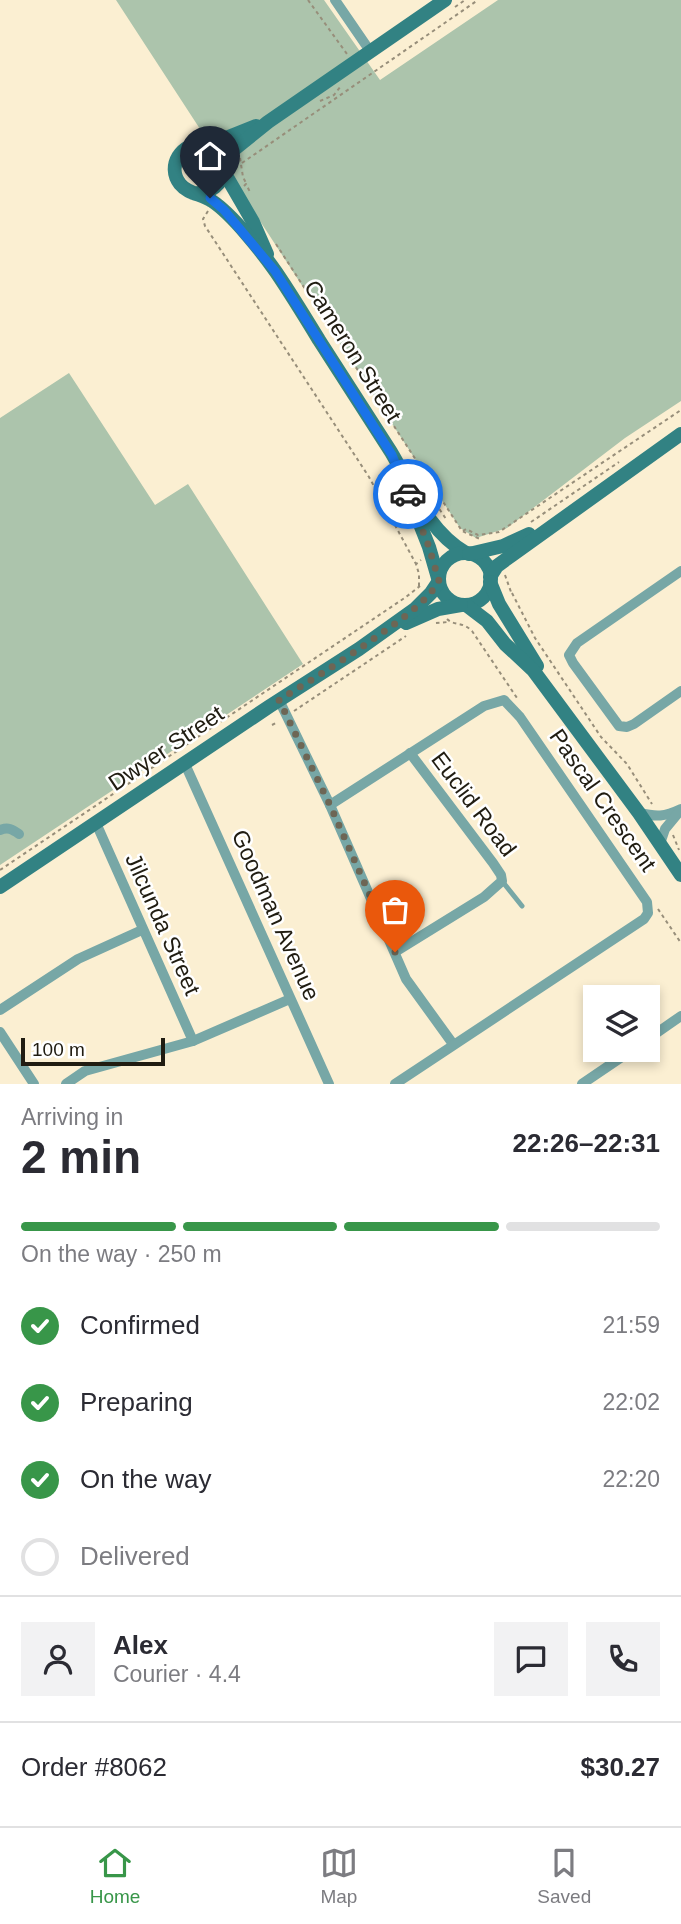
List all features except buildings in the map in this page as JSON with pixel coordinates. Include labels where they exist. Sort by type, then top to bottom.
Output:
[{"type":"street","points":[[335,0],[370,51]]},
{"type":"street","points":[[268,122],[185,148],[179,154],[174,169],[180,184],[193,193],[210,191],[216,187],[232,151],[268,122],[444,0]]},
{"type":"street","points":[[195,144],[208,145],[215,149],[224,168]]},
{"type":"street","name":"Cameron Street","points":[[224,168],[275,271]]},
{"type":"street","name":"Cameron Street","points":[[193,193],[210,198],[218,205],[275,271],[392,455],[423,511],[453,546],[467,553]]},
{"type":"street","points":[[463,605],[473,604],[485,596],[497,566],[680,436]]},
{"type":"street","name":"Cameron Street","points":[[392,455],[425,536],[439,580]]},
{"type":"street","points":[[556,522],[503,546],[452,556],[442,566],[439,580],[446,597],[487,621],[533,670],[639,813],[681,875]]},
{"type":"street","points":[[467,553],[481,559],[489,570],[499,604],[581,736]]},
{"type":"street","points":[[681,571],[577,643],[569,655],[619,726],[634,724],[681,691]]},
{"type":"street","name":"Dwyer Street","points":[[0,887],[359,649],[415,609],[431,593],[439,580]]},
{"type":"street","name":"Dwyer Street","points":[[359,649],[413,619],[438,609],[463,605]]},
{"type":"street","points":[[279,700],[330,805],[406,979],[453,1044]]},
{"type":"street","name":"Pascal Crescent","points":[[330,805],[484,706],[504,700],[520,717],[643,894],[649,910],[644,919],[395,1084]]},
{"type":"street","name":"Euclid Road","points":[[395,952],[484,897],[502,881],[493,863],[410,753]]},
{"type":"street","name":"Goodman Avenue","points":[[185,764],[329,1084]]},
{"type":"street","points":[[660,844],[664,821],[669,815],[681,810]]},
{"type":"street","points":[[639,813],[664,821]]},
{"type":"street","name":"Jilcunda Street","points":[[96,823],[193,1041]]},
{"type":"street","points":[[0,830],[12,829],[19,834]]},
{"type":"street","points":[[0,1010],[78,959],[142,930]]},
{"type":"street","points":[[66,1084],[85,1071],[193,1041],[290,999]]},
{"type":"street","points":[[660,1031],[681,1016]]},
{"type":"street","points":[[0,1032],[34,1084]]},
{"type":"street","points":[[582,1084],[614,1062]]},
{"type":"lane","name":"Euclid Road","points":[[502,881],[522,906]]},
{"type":"path","points":[[308,0],[354,63]]},
{"type":"path","points":[[242,163],[478,0]]},
{"type":"path","points":[[236,191],[246,184],[252,195]]},
{"type":"path","points":[[218,205],[206,213],[203,219],[205,226],[369,477],[416,564]]},
{"type":"path","points":[[272,237],[463,531],[481,539]]},
{"type":"path","points":[[463,531],[466,529],[478,535],[499,532],[681,410]]},
{"type":"path","points":[[656,427],[661,434]]},
{"type":"path","points":[[531,522],[628,456]]},
{"type":"path","points":[[489,538],[499,536]]},
{"type":"path","points":[[0,870],[420,586]]},
{"type":"path","points":[[512,593],[536,638],[601,737],[627,764],[674,837],[681,855]]},
{"type":"path","points":[[435,623],[449,622]]},
{"type":"path","points":[[272,725],[415,630]]},
{"type":"green space","points":[[116,0],[324,0],[380,80],[498,0],[681,0],[681,401],[625,438],[507,528],[476,538],[460,528]]},
{"type":"green space","points":[[69,373],[155,505],[188,484],[303,664],[0,865],[0,418]]},
{"type":"way so far","points":[[395,952],[330,805],[279,700],[359,649],[415,609],[439,581],[408,494]]},
{"type":"route","points":[[210,198],[224,210],[275,271],[392,455],[408,494]]}]
